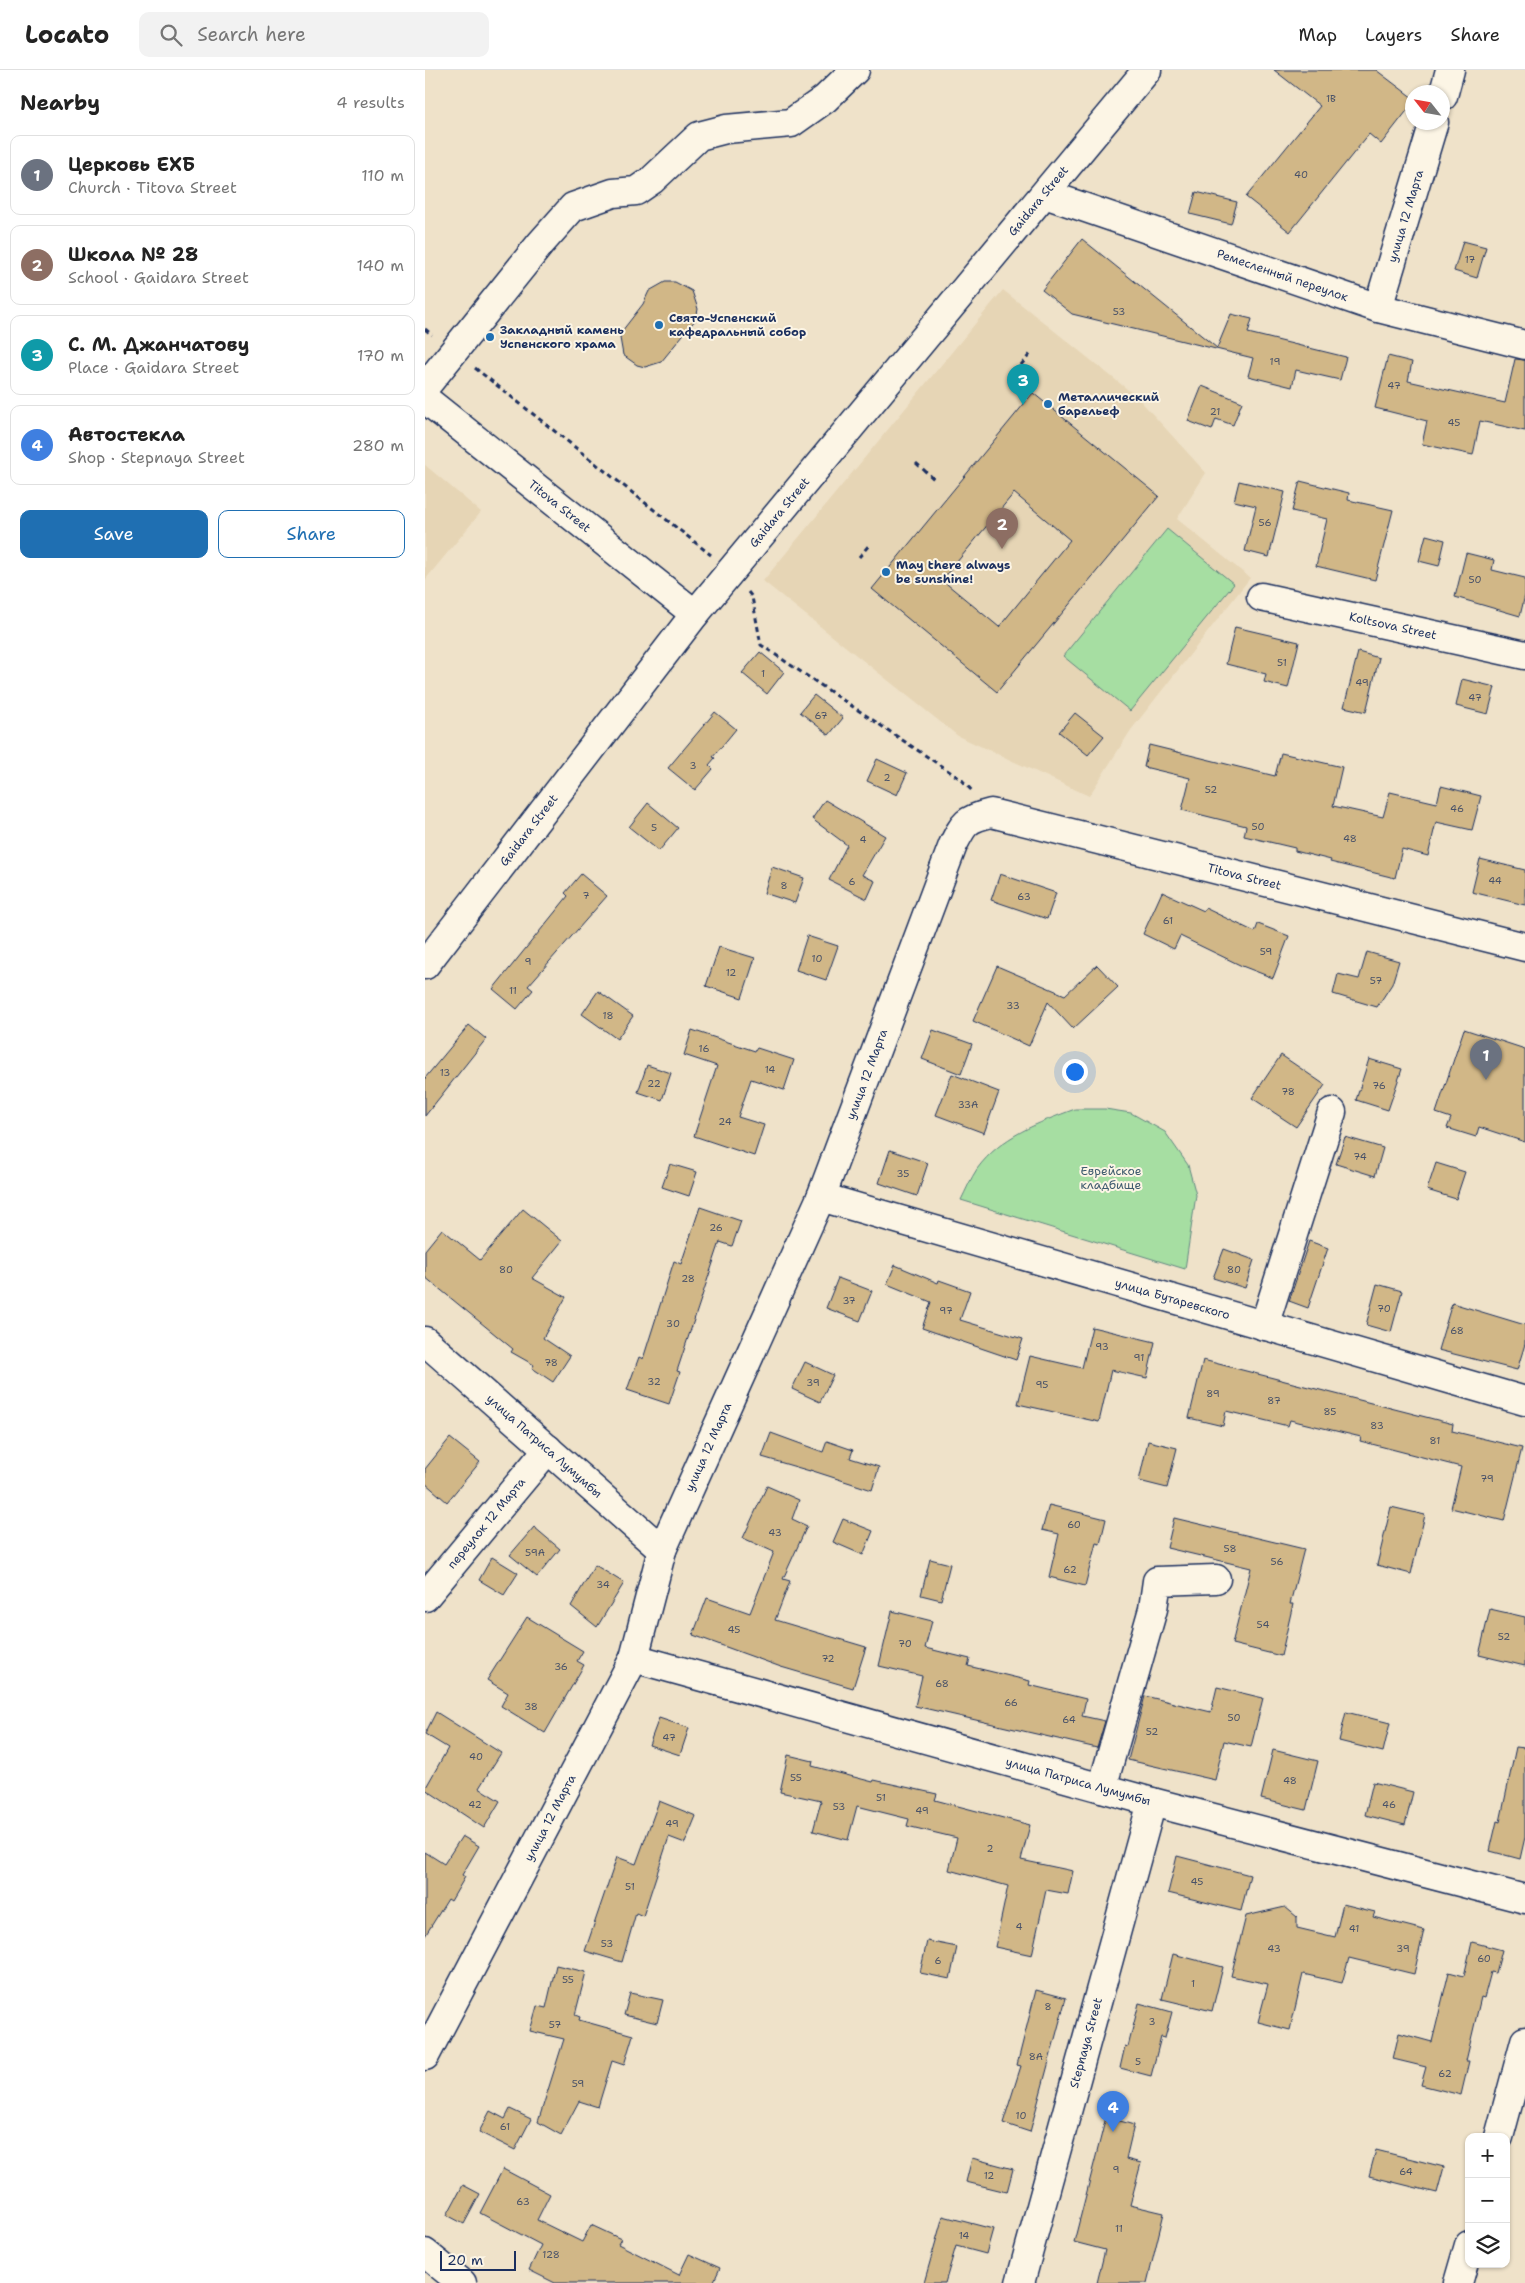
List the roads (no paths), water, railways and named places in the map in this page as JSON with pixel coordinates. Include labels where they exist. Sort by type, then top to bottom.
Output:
[{"type":"street","points":[[425,387],[455,353],[541,243],[573,207],[613,193],[635,191],[652,180],[699,136],[726,129],[791,123],[825,99],[855,70]]},
{"type":"street","name":"Gaidara Street","points":[[425,965],[695,614],[1147,70]]},
{"type":"street","points":[[1446,85],[1451,70]]},
{"type":"street","name":"улица 12 Марта","points":[[1378,308],[1432,130]]},
{"type":"street","name":"Ремесленный переулок","points":[[1045,194],[1378,308],[1525,345]]},
{"type":"street","name":"Titova Street","points":[[425,399],[695,614]]},
{"type":"street","name":"Koltsova Street","points":[[1261,596],[1525,655]]},
{"type":"street","name":"улица 12 Марта","points":[[425,2056],[634,1658],[662,1550],[821,1197],[953,845],[964,823],[973,817],[991,813]]},
{"type":"street","name":"Titova Street","points":[[991,813],[1525,947]]},
{"type":"street","points":[[1264,1326],[1332,1112]]},
{"type":"street","name":"улица Бутаревского","points":[[821,1197],[1525,1401]]},
{"type":"street","name":"улица Патриса Лумумбы","points":[[425,1341],[662,1550]]},
{"type":"street","name":"переулок 12 Марта","points":[[425,1597],[548,1450]]},
{"type":"street","points":[[1102,1788],[1153,1609],[1157,1581],[1216,1579]]},
{"type":"street","name":"улица Патриса Лумумбы","points":[[634,1658],[1152,1802],[1525,1899]]},
{"type":"street","name":"Stepnaya Street","points":[[1020,2283],[1152,1802]]},
{"type":"street","points":[[1500,2133],[1525,2041]]},
{"type":"street","points":[[425,2253],[462,2283]]},
{"type":"street","points":[[1458,2283],[1465,2259]]},
{"type":"place","name":"Свято-Успенский кафедральный собор","points":[[659,325]]},
{"type":"place","name":"Закладный камень Успенского храма","points":[[490,337]]},
{"type":"place","name":"Металлический барельеф","points":[[1048,404]]},
{"type":"place","name":"С. М. Джанчатову","points":[[1023,405]]},
{"type":"place","name":"Школа № 28","points":[[1002,549]]},
{"type":"place","name":"May there always be sunshine!","points":[[886,572]]},
{"type":"place","name":"Церковь ЕХБ","points":[[1486,1080]]},
{"type":"place","name":"Автостекла","points":[[1113,2132]]},
{"type":"park label","name":"Еврейское кладбище","points":[[1111,1178]]}]
